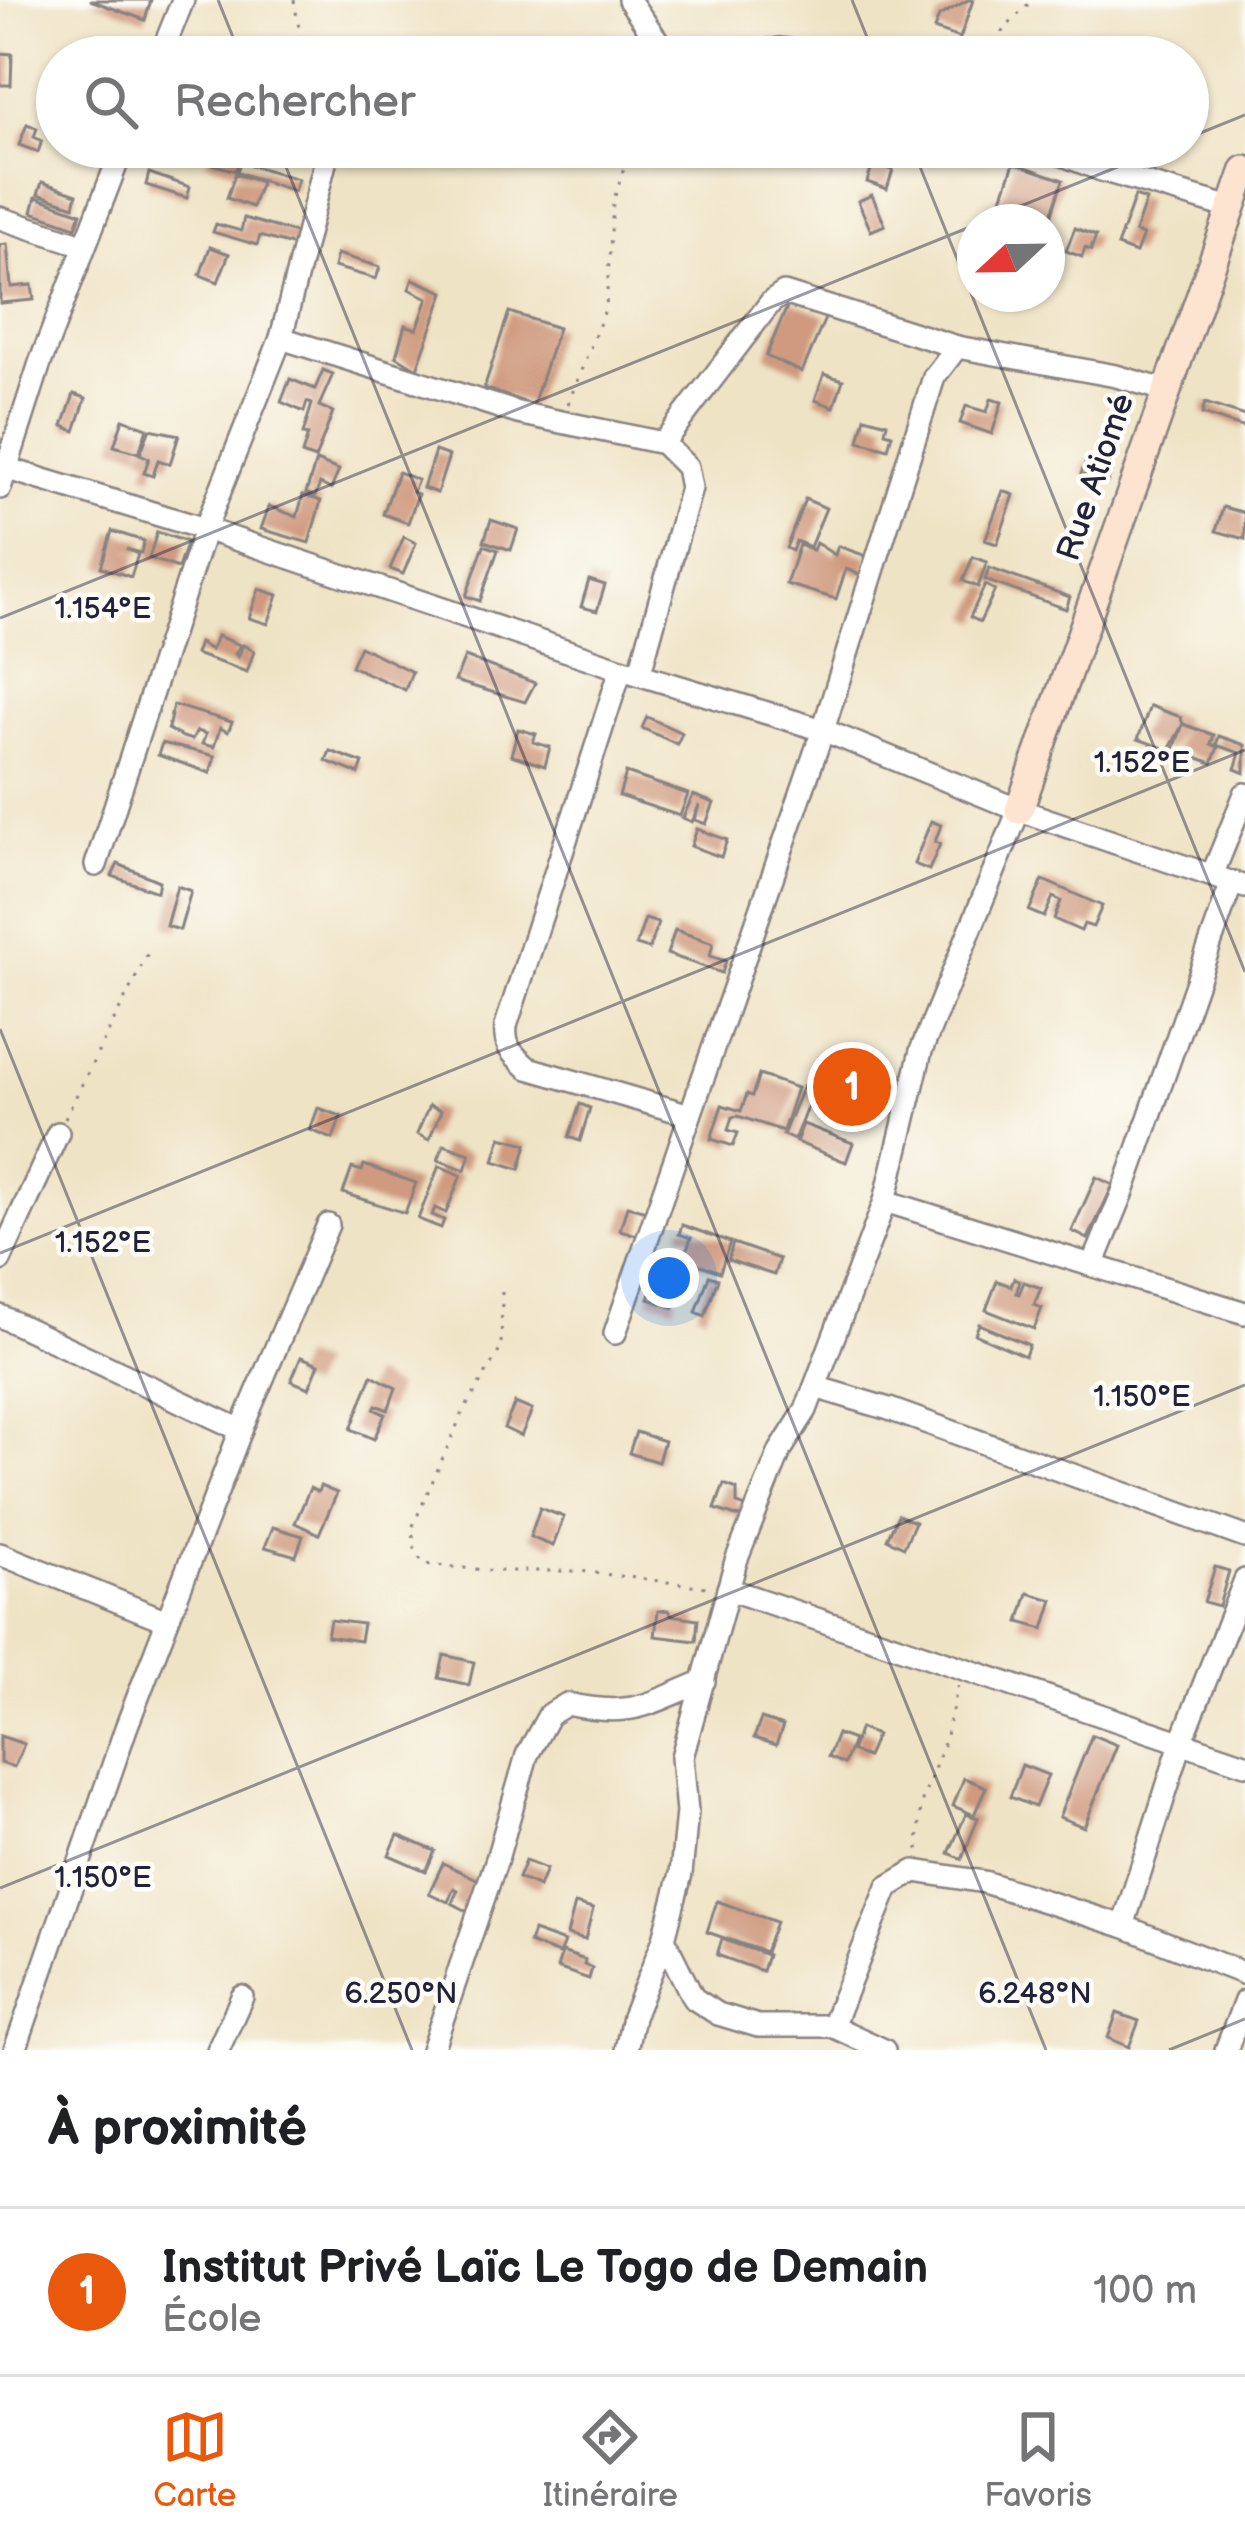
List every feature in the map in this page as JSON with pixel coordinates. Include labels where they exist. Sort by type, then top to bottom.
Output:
[{"type":"street","points":[[168,36],[183,0]]},
{"type":"street","points":[[629,0],[654,36]]},
{"type":"street","points":[[114,168],[40,363],[4,478],[205,530],[824,730],[1019,810],[1230,881]]},
{"type":"street","points":[[96,865],[205,530],[281,338],[324,168]]},
{"type":"street","points":[[1096,168],[1234,216]]},
{"type":"street","name":"Rue Atiomé","points":[[1019,810],[1165,389],[1234,216],[1245,170]]},
{"type":"street","points":[[0,218],[82,245]]},
{"type":"street","points":[[663,443],[771,302],[784,293],[956,346],[1165,389]]},
{"type":"street","points":[[281,338],[476,400],[663,443],[687,467],[691,488],[505,1040],[511,1053],[528,1068],[690,1115]]},
{"type":"street","points":[[615,1333],[824,730],[934,377],[956,346]]},
{"type":"street","points":[[1093,1265],[1123,1192],[1230,881],[1245,794]]},
{"type":"street","points":[[626,2050],[681,1874],[687,1812],[682,1756],[728,1589],[780,1451],[815,1388],[885,1201],[921,1051],[1019,810]]},
{"type":"street","points":[[0,1261],[58,1133]]},
{"type":"street","points":[[885,1201],[1245,1313]]},
{"type":"street","points":[[15,2050],[167,1621],[328,1225]]},
{"type":"street","points":[[0,1316],[241,1430]]},
{"type":"street","points":[[815,1388],[889,1409],[1245,1537]]},
{"type":"street","points":[[0,1554],[167,1621]]},
{"type":"street","points":[[1123,1926],[1180,1743],[1245,1580]]},
{"type":"street","points":[[728,1589],[1245,1764]]},
{"type":"street","points":[[432,2050],[497,1859],[526,1755],[549,1714],[567,1705],[607,1713],[634,1710],[704,1681]]},
{"type":"street","points":[[832,2026],[888,1887],[915,1871],[983,1882],[1123,1926],[1245,1974]]},
{"type":"street","points":[[664,1939],[693,1998],[718,2014],[758,2026],[832,2026],[884,2050]]},
{"type":"street","points":[[218,2050],[242,1996]]},
{"type":"street","points":[[1226,2050],[1245,2001]]},
{"type":"path","points":[[294,0],[300,36]]},
{"type":"path","points":[[1002,36],[1032,0]]},
{"type":"path","points":[[561,423],[606,307],[614,202],[625,168]]},
{"type":"path","points":[[58,1133],[148,953]]},
{"type":"path","points":[[502,1292],[501,1348],[462,1414],[412,1528],[423,1564],[496,1571],[580,1571],[728,1589]]},
{"type":"path","points":[[915,1871],[921,1804],[959,1690],[955,1666]]},
{"type":"building","points":[[90,0],[151,0],[145,20]]},
{"type":"building","points":[[973,0],[961,36],[934,29],[939,16]]},
{"type":"building","points":[[0,53],[12,54],[11,85],[0,85]]},
{"type":"building","points":[[27,124],[36,128],[36,151],[19,145]]},
{"type":"building","points":[[238,168],[260,168],[298,179],[294,191],[237,172]]},
{"type":"building","points":[[871,168],[893,170],[887,189],[867,182]]},
{"type":"building","points":[[1012,168],[1028,168],[1063,180],[1055,204],[1000,204]]},
{"type":"building","points":[[149,173],[190,187],[187,198],[146,185]]},
{"type":"building","points":[[235,174],[261,182],[252,207],[227,198]]},
{"type":"building","points":[[42,182],[77,194],[74,206],[38,194]]},
{"type":"building","points":[[872,195],[885,225],[871,231],[858,201]]},
{"type":"building","points":[[1135,196],[1146,200],[1135,232],[1143,235],[1136,253],[1117,246]]},
{"type":"building","points":[[36,197],[81,213],[76,227],[32,212]]},
{"type":"building","points":[[244,218],[306,236],[295,246],[260,236],[257,245],[213,232],[216,224],[241,231]]},
{"type":"building","points":[[1075,228],[1096,236],[1091,250],[1085,248],[1082,257],[1066,251]]},
{"type":"building","points":[[7,244],[11,287],[32,285],[34,300],[0,303],[0,245]]},
{"type":"building","points":[[210,247],[229,254],[218,282],[200,275]]},
{"type":"building","points":[[337,254],[380,267],[376,279],[334,267]]},
{"type":"building","points":[[413,279],[444,292],[417,369],[396,356],[405,325],[417,329],[428,298],[409,289]]},
{"type":"building","points":[[790,300],[826,316],[802,372],[766,356]]},
{"type":"building","points":[[509,312],[558,328],[533,405],[484,388]]},
{"type":"building","points":[[323,370],[333,374],[319,406],[333,412],[315,459],[302,454],[312,404],[307,402],[304,412],[281,402],[290,379],[315,389]]},
{"type":"building","points":[[824,374],[843,380],[834,407],[815,400]]},
{"type":"building","points":[[74,394],[86,398],[75,431],[63,426]]},
{"type":"building","points":[[991,399],[1002,402],[992,434],[960,423],[966,406],[987,412]]},
{"type":"building","points":[[1205,403],[1245,416],[1245,428],[1202,414]]},
{"type":"building","points":[[865,417],[887,423],[885,432],[892,434],[888,449],[859,441]]},
{"type":"building","points":[[123,419],[147,428],[139,453],[114,446]]},
{"type":"building","points":[[150,429],[179,435],[170,464],[158,460],[153,476],[144,473],[149,458],[140,454]]},
{"type":"building","points":[[435,451],[449,456],[437,493],[423,488]]},
{"type":"building","points":[[316,461],[339,470],[331,489],[320,484],[315,497],[306,493]]},
{"type":"building","points":[[1086,461],[1112,470],[1107,483],[1081,474]]},
{"type":"building","points":[[398,472],[418,480],[408,523],[383,514]]},
{"type":"building","points":[[1003,491],[1014,495],[997,544],[985,540]]},
{"type":"building","points":[[303,495],[321,501],[309,543],[261,529],[269,506],[297,517]]},
{"type":"building","points":[[805,499],[826,508],[810,547],[796,541],[792,551],[786,548]]},
{"type":"building","points":[[1223,507],[1245,513],[1245,539],[1216,531]]},
{"type":"building","points":[[491,520],[518,529],[511,550],[484,541]]},
{"type":"building","points":[[112,531],[144,541],[141,553],[126,549],[138,554],[131,577],[101,567]]},
{"type":"building","points":[[157,532],[187,542],[178,568],[149,558]]},
{"type":"building","points":[[404,537],[416,543],[403,574],[390,569]]},
{"type":"building","points":[[816,543],[835,555],[838,546],[869,557],[863,576],[846,569],[836,599],[786,584],[799,545],[813,550]]},
{"type":"building","points":[[484,545],[498,550],[480,601],[466,596]]},
{"type":"building","points":[[973,557],[987,562],[978,587],[963,581]]},
{"type":"building","points":[[989,568],[1070,597],[1066,609],[985,580]]},
{"type":"building","points":[[589,580],[605,585],[597,611],[581,607]]},
{"type":"building","points":[[985,585],[995,590],[980,622],[970,617]]},
{"type":"building","points":[[259,589],[278,595],[268,624],[249,618]]},
{"type":"building","points":[[217,636],[240,645],[238,657],[243,645],[254,651],[247,672],[195,654],[199,643],[211,650]]},
{"type":"building","points":[[360,646],[412,672],[405,690],[351,666]]},
{"type":"building","points":[[465,657],[535,683],[525,702],[455,681]]},
{"type":"building","points":[[173,705],[232,722],[228,732],[220,728],[214,747],[202,744],[206,734],[197,731],[192,740],[168,729]]},
{"type":"building","points":[[1150,706],[1181,717],[1183,724],[1169,750],[1138,739]]},
{"type":"building","points":[[647,717],[682,733],[677,744],[642,728]]},
{"type":"building","points":[[1183,724],[1214,735],[1211,744],[1218,747],[1212,763],[1174,749]]},
{"type":"building","points":[[518,729],[536,734],[533,742],[550,747],[545,766],[511,755]]},
{"type":"building","points":[[1219,736],[1245,745],[1245,773],[1235,769],[1240,753],[1216,745]]},
{"type":"building","points":[[162,743],[215,756],[210,773],[158,755]]},
{"type":"building","points":[[330,751],[363,763],[359,774],[326,761]]},
{"type":"building","points":[[626,773],[688,794],[680,816],[619,796]]},
{"type":"building","points":[[693,795],[714,803],[706,824],[695,820],[699,805],[692,822],[683,818]]},
{"type":"building","points":[[931,821],[941,825],[935,842],[940,844],[929,870],[914,864]]},
{"type":"building","points":[[697,829],[727,840],[721,857],[691,846]]},
{"type":"building","points":[[118,864],[159,881],[157,892],[112,876]]},
{"type":"building","points":[[1043,880],[1102,906],[1093,927],[1084,924],[1081,931],[1054,919],[1061,901],[1053,897],[1044,917],[1029,911]]},
{"type":"building","points":[[177,886],[191,891],[180,930],[166,926]]},
{"type":"building","points":[[645,919],[658,923],[649,949],[636,945]]},
{"type":"building","points":[[675,930],[713,943],[710,956],[726,961],[722,973],[667,954]]},
{"type":"building","points":[[759,1075],[797,1088],[783,1131],[738,1116],[732,1117],[728,1130],[738,1133],[733,1146],[711,1139],[722,1105],[741,1111]]},
{"type":"building","points":[[803,1086],[814,1090],[794,1140],[783,1135]]},
{"type":"building","points":[[580,1104],[590,1108],[580,1141],[569,1137]]},
{"type":"building","points":[[429,1106],[441,1111],[429,1140],[417,1134]]},
{"type":"building","points":[[318,1108],[341,1116],[333,1139],[310,1130]]},
{"type":"building","points":[[803,1124],[853,1143],[846,1162],[796,1142]]},
{"type":"building","points":[[501,1137],[527,1144],[520,1169],[494,1161]]},
{"type":"building","points":[[444,1145],[470,1154],[465,1170],[438,1160]]},
{"type":"building","points":[[364,1165],[416,1183],[405,1213],[343,1193],[352,1168],[362,1171]]},
{"type":"building","points":[[439,1166],[461,1175],[446,1213],[435,1208],[432,1215],[444,1220],[441,1228],[418,1219]]},
{"type":"building","points":[[1096,1177],[1113,1185],[1088,1239],[1072,1231]]},
{"type":"building","points":[[627,1206],[647,1211],[640,1236],[620,1230]]},
{"type":"building","points":[[682,1225],[730,1242],[720,1272],[684,1259],[691,1238],[679,1234]]},
{"type":"building","points":[[733,1243],[779,1259],[774,1275],[728,1260]]},
{"type":"building","points":[[662,1262],[681,1268],[671,1295],[677,1297],[674,1308],[649,1299]]},
{"type":"building","points":[[709,1276],[718,1279],[705,1316],[696,1312]]},
{"type":"building","points":[[1014,1278],[1020,1281],[1016,1293],[1024,1282],[1041,1288],[1034,1305],[1042,1308],[1034,1329],[986,1310],[997,1281],[1011,1286]]},
{"type":"building","points":[[979,1324],[1029,1345],[1025,1356],[975,1334]]},
{"type":"building","points":[[301,1357],[319,1364],[309,1388],[291,1381]]},
{"type":"building","points":[[372,1375],[396,1388],[388,1410],[376,1405],[374,1409],[385,1414],[374,1439],[351,1429]]},
{"type":"building","points":[[515,1403],[532,1410],[521,1436],[504,1428]]},
{"type":"building","points":[[636,1432],[664,1441],[658,1462],[629,1453]]},
{"type":"building","points":[[724,1484],[737,1489],[737,1504],[752,1509],[748,1520],[715,1509]]},
{"type":"building","points":[[320,1486],[337,1493],[319,1534],[295,1523],[310,1488],[318,1492]]},
{"type":"building","points":[[540,1508],[564,1517],[553,1546],[530,1537]]},
{"type":"building","points":[[898,1515],[915,1522],[904,1547],[887,1539]]},
{"type":"building","points":[[273,1527],[303,1536],[296,1556],[265,1547]]},
{"type":"building","points":[[1215,1567],[1229,1571],[1219,1606],[1204,1602]]},
{"type":"building","points":[[1028,1593],[1053,1600],[1044,1629],[1019,1622]]},
{"type":"building","points":[[668,1610],[671,1615],[698,1619],[696,1641],[655,1636],[658,1611]]},
{"type":"building","points":[[330,1620],[363,1624],[360,1641],[327,1636]]},
{"type":"building","points":[[444,1655],[474,1662],[469,1685],[439,1678]]},
{"type":"building","points":[[761,1719],[783,1726],[776,1745],[754,1738]]},
{"type":"building","points":[[860,1728],[876,1735],[867,1757],[851,1751]]},
{"type":"building","points":[[837,1734],[853,1740],[844,1764],[828,1757]]},
{"type":"building","points":[[1092,1735],[1117,1745],[1084,1827],[1059,1817]]},
{"type":"building","points":[[0,1736],[24,1744],[14,1767],[0,1763]]},
{"type":"building","points":[[1022,1765],[1048,1775],[1035,1807],[1010,1797]]},
{"type":"building","points":[[964,1778],[986,1787],[974,1815],[953,1806]]},
{"type":"building","points":[[966,1814],[978,1818],[962,1859],[949,1853]]},
{"type":"building","points":[[398,1835],[435,1851],[426,1871],[389,1855]]},
{"type":"building","points":[[525,1861],[546,1869],[539,1887],[518,1878]]},
{"type":"building","points":[[443,1863],[483,1882],[471,1913],[452,1903],[458,1890],[454,1888],[448,1902],[429,1893]]},
{"type":"building","points":[[717,1901],[776,1922],[765,1952],[707,1932]]},
{"type":"building","points":[[575,1904],[593,1909],[585,1940],[567,1935]]},
{"type":"building","points":[[533,1931],[564,1942],[559,1954],[529,1943]]},
{"type":"building","points":[[722,1939],[767,1955],[762,1971],[717,1955]]},
{"type":"building","points":[[562,1952],[585,1960],[584,1965],[592,1968],[589,1979],[557,1968]]},
{"type":"building","points":[[1117,2013],[1139,2021],[1129,2047],[1108,2038]]},
{"type":"place","name":"Institut Privé Laïc Le Togo de Demain","points":[[852,1087]]}]
